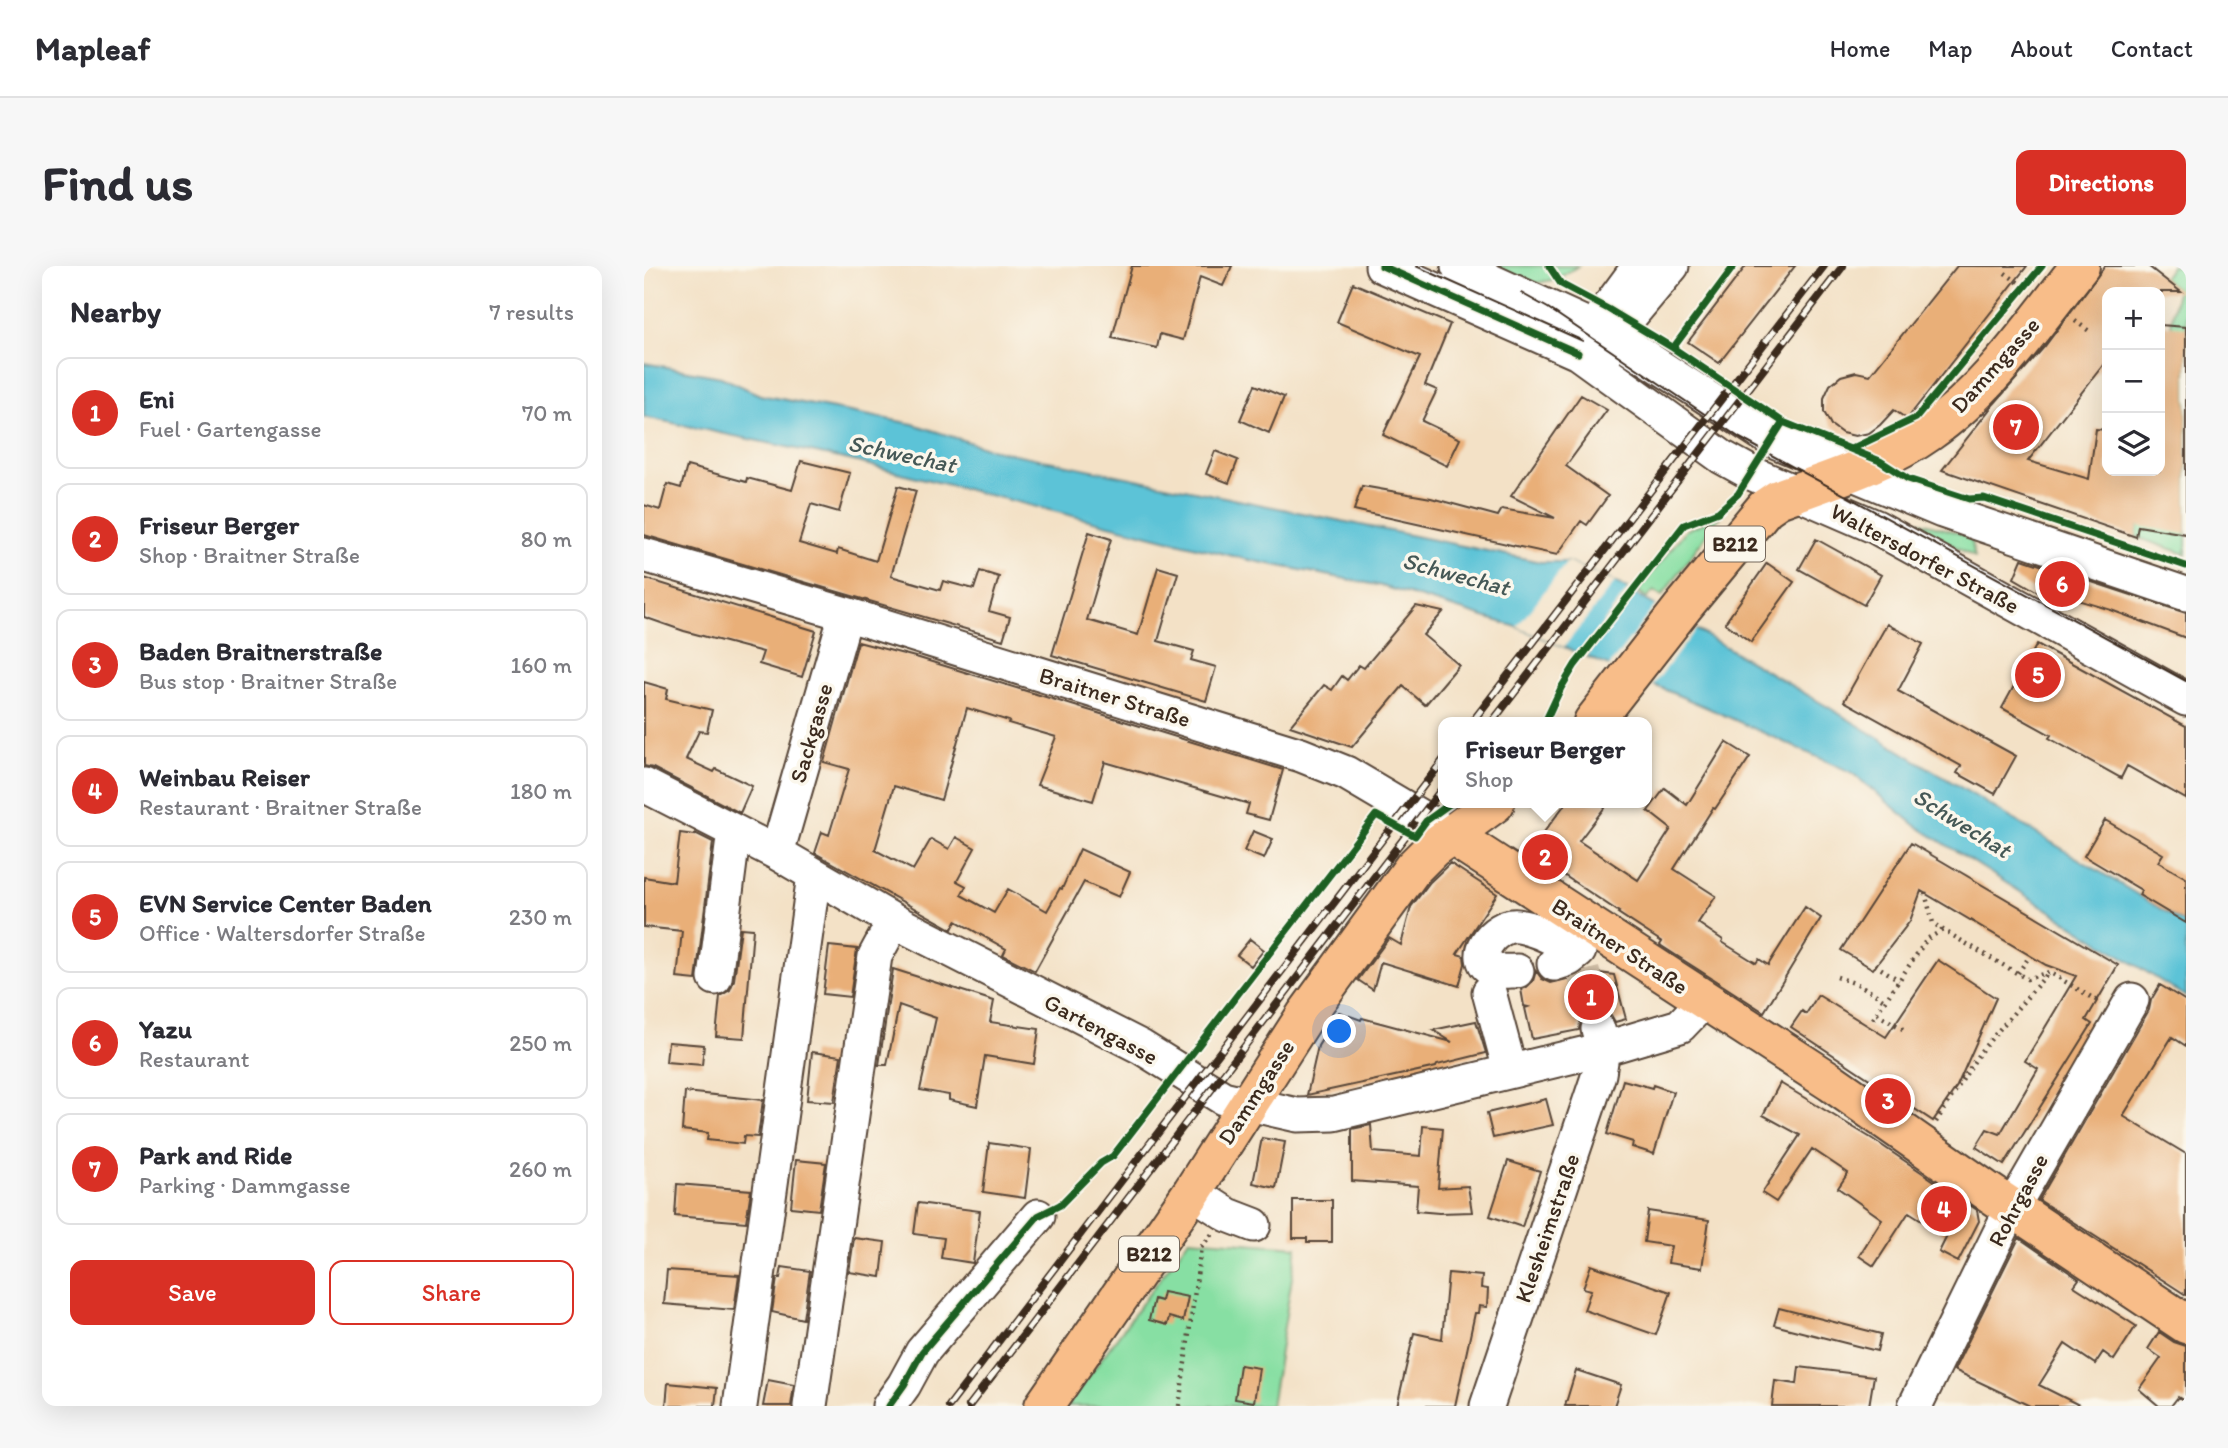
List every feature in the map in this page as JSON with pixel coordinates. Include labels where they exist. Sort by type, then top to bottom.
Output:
[{"type":"main road","name":"Dammgasse","points":[[1597,717],[1765,508],[1778,499],[1880,461],[1928,433],[1959,409],[1985,383],[2080,266]]},
{"type":"main road","name":"Dammgasse","points":[[1044,1406],[1192,1192],[1305,1016],[1406,878],[1433,848],[1487,808]]},
{"type":"main road","name":"Braitner Straße","points":[[1451,835],[1578,954],[1703,1002],[1932,1144],[2012,1208],[2186,1324]]},
{"type":"street","points":[[1382,266],[1596,346]]},
{"type":"street","points":[[1458,266],[1521,293],[1596,346]]},
{"type":"street","points":[[1596,346],[1639,266]]},
{"type":"street","points":[[1596,346],[1627,320],[1672,266]]},
{"type":"street","name":"Waltersdorfer Straße","points":[[1596,346],[1772,440],[1848,473],[1942,510],[2186,594]]},
{"type":"street","name":"Waltersdorfer Straße","points":[[1596,346],[1722,457],[1751,473],[1876,527],[2186,699]]},
{"type":"street","name":"Braitner Straße","points":[[644,555],[846,614],[1301,755],[1346,773],[1451,835]]},
{"type":"street","name":"Sackgasse","points":[[777,853],[846,614]]},
{"type":"street","name":"Gartengasse","points":[[644,785],[777,853],[894,921],[1140,1047],[1223,1098],[1297,1115],[1334,1114],[1510,1070],[1600,1037],[1680,1026],[1703,1002]]},
{"type":"street","points":[[715,978],[734,831]]},
{"type":"street","points":[[740,1406],[814,875]]},
{"type":"street","points":[[810,1406],[875,956],[894,921]]},
{"type":"street","points":[[1517,971],[1497,971],[1488,967],[1484,959],[1489,936],[1503,928],[1515,926],[1536,931],[1578,954]]},
{"type":"street","points":[[1489,992],[1510,1070]]},
{"type":"street","name":"Rohrgasse","points":[[1915,1406],[2012,1208],[2127,1008]]},
{"type":"street","name":"Klesheimstraße","points":[[1486,1406],[1599,1073],[1600,1037]]},
{"type":"street","points":[[1192,1192],[1241,1220]]},
{"type":"street","points":[[889,1406],[922,1353],[1038,1216]]},
{"type":"path","points":[[2004,270],[2015,280]]},
{"type":"path","points":[[2017,298],[2033,277]]},
{"type":"path","points":[[2066,315],[2092,333]]},
{"type":"path","points":[[1925,893],[1933,923],[2018,974],[2027,979],[2049,972],[2127,1008]]},
{"type":"path","points":[[1903,1029],[1875,1016],[1927,939],[1944,930]]},
{"type":"path","points":[[2018,974],[2027,960]]},
{"type":"path","points":[[1875,965],[1899,980]]},
{"type":"path","points":[[1932,1144],[1980,1052],[2049,972]]},
{"type":"path","points":[[1837,976],[1860,985],[1886,1001]]},
{"type":"path","points":[[1179,1406],[1201,1248],[1241,1220]]},
{"type":"green space","points":[[1490,266],[1578,266],[1557,279],[1532,284]]},
{"type":"green space","points":[[2171,266],[2186,266],[2186,554],[2136,537],[2146,476],[2165,476],[2165,362],[2177,289],[2163,278]]},
{"type":"green space","points":[[1893,514],[1970,536],[1975,557]]},
{"type":"green space","points":[[1720,516],[1662,596],[1654,591],[1647,598],[1638,591],[1686,530]]},
{"type":"green space","points":[[1189,1239],[1297,1247],[1271,1406],[1067,1406]]},
{"type":"water","name":"Schwechat","points":[[644,363],[721,377],[760,395],[913,424],[990,449],[1541,562],[1567,562],[1615,582],[1828,707],[2186,924],[2186,997],[1915,825],[1851,772],[1517,627],[1382,586],[1249,560],[849,460],[644,417]]},
{"type":"pier","points":[[1567,562],[1615,582],[1564,647],[1517,627]]},
{"type":"pier","points":[[1630,587],[1637,592],[1584,660],[1577,657]]},
{"type":"pier","points":[[1657,603],[1698,627],[1651,688],[1607,669]]},
{"type":"building","points":[[1132,266],[1232,266],[1223,286],[1200,277],[1183,340],[1160,334],[1157,348],[1112,338]]},
{"type":"building","points":[[1746,266],[1795,266],[1719,363],[1688,342]]},
{"type":"building","points":[[1957,266],[2027,266],[1907,419],[1894,410],[1869,433],[1855,436],[1842,433],[1831,425],[1824,412],[1824,398],[1830,385],[1841,376],[1856,372],[1870,375]]},
{"type":"building","points":[[2105,266],[2148,266],[2181,292],[2165,292],[2165,287],[2102,287],[2102,366],[2028,461],[2089,479],[2096,429],[2102,430],[2102,476],[2165,476],[2165,325],[2186,327],[2186,534],[2138,526],[2136,537],[1942,470],[1994,404],[2045,346]]},
{"type":"building","points":[[1353,283],[1450,324],[1425,385],[1437,390],[1422,421],[1460,439],[1447,466],[1383,435],[1420,357],[1337,322]]},
{"type":"building","points":[[1255,385],[1284,397],[1269,433],[1240,420]]},
{"type":"building","points":[[1581,395],[1607,410],[1566,466],[1608,496],[1587,525],[1581,521],[1557,555],[1354,510],[1362,486],[1431,498],[1498,516],[1502,509],[1555,518],[1511,496]]},
{"type":"building","points":[[1215,451],[1238,460],[1229,483],[1206,474]]},
{"type":"building","points":[[801,461],[850,473],[839,512],[811,504],[799,543],[837,554],[838,549],[876,561],[898,486],[916,491],[891,576],[940,590],[943,581],[974,589],[980,571],[999,577],[989,611],[1010,617],[1003,640],[644,535],[644,505],[660,510],[667,484],[681,488],[687,466],[746,482],[747,478],[792,490]]},
{"type":"building","points":[[1089,532],[1111,539],[1087,620],[1138,635],[1158,567],[1178,573],[1158,641],[1194,651],[1191,660],[1216,667],[1206,701],[1052,655]]},
{"type":"building","points":[[1816,539],[1881,575],[1864,605],[1799,569]]},
{"type":"building","points":[[2022,559],[2186,613],[2186,638],[2111,610],[2045,590],[2043,595],[2014,578]]},
{"type":"building","points":[[1767,563],[1794,582],[1751,642],[1725,623]]},
{"type":"building","points":[[644,578],[816,631],[802,677],[759,664],[763,652],[684,631],[644,617]]},
{"type":"building","points":[[1416,606],[1443,612],[1423,635],[1459,665],[1425,705],[1403,686],[1352,747],[1290,726],[1324,685],[1332,690],[1342,676],[1347,680],[1359,665],[1364,668]]},
{"type":"building","points":[[1887,624],[1923,644],[1898,691],[2016,756],[1995,794],[1957,773],[1961,766],[1844,701]]},
{"type":"building","points":[[858,642],[919,658],[1283,770],[1269,820],[1246,814],[1249,804],[1105,762],[1093,801],[1037,785],[1056,737],[967,708],[941,800],[894,786],[875,850],[913,870],[931,839],[949,849],[956,837],[975,848],[957,881],[966,886],[961,895],[994,913],[1008,889],[1047,911],[1060,888],[1062,889],[1080,849],[1130,872],[1119,897],[1084,882],[1035,971],[1003,955],[1006,949],[956,921],[952,929],[815,853],[822,832],[829,835],[849,769],[824,762]]},
{"type":"building","points":[[2037,644],[2186,726],[2186,799],[2127,766],[2121,778],[2002,708]]},
{"type":"building","points":[[644,682],[668,689],[666,699],[712,710],[707,732],[699,731],[686,759],[714,772],[716,769],[752,786],[740,813],[653,768],[644,766]]},
{"type":"building","points":[[1726,742],[1750,757],[1674,869],[1716,896],[1698,923],[1756,963],[1759,959],[1768,965],[1805,907],[1821,918],[1764,1012],[1660,945],[1662,942],[1538,858],[1535,844],[1562,808],[1604,808],[1579,841],[1638,880],[1671,829],[1648,811],[1665,788],[1687,805]]},
{"type":"building","points":[[2105,820],[2163,854],[2158,862],[2186,878],[2186,923],[2139,895],[2141,890],[2084,856]]},
{"type":"building","points":[[1253,831],[1273,839],[1264,859],[1244,851]]},
{"type":"building","points":[[680,833],[695,833],[713,842],[696,980],[677,978],[682,931],[644,927],[644,877],[674,882]]},
{"type":"building","points":[[1911,843],[2118,965],[2086,1020],[2092,1024],[2004,1165],[1976,1147],[1987,1129],[2000,1134],[2038,1069],[2025,1061],[2076,976],[2046,965],[1921,891],[1910,921],[1873,969],[1841,950]]},
{"type":"building","points":[[1450,863],[1497,894],[1457,954],[1464,956],[1465,964],[1459,986],[1381,962],[1373,990],[1358,980],[1389,938],[1401,945],[1411,907],[1430,882]]},
{"type":"building","points":[[741,928],[753,929],[744,1038],[716,1036],[720,996],[730,990],[734,980]]},
{"type":"building","points":[[1250,939],[1264,950],[1251,966],[1237,955]]},
{"type":"building","points":[[829,946],[857,949],[850,997],[823,994]]},
{"type":"building","points":[[1938,960],[1996,998],[1957,1086],[1933,1121],[1791,1027],[1802,1011],[1806,1014],[1818,995],[1886,1037]]},
{"type":"building","points":[[893,969],[994,1001],[990,1022],[1039,1029],[1034,1064],[985,1056],[977,1106],[949,1100],[949,1095],[920,1090],[936,1018],[899,1005],[887,1065],[879,1065]]},
{"type":"building","points":[[1536,971],[1542,979],[1551,983],[1575,977],[1584,971],[1614,975],[1626,1019],[1615,1022],[1611,1015],[1604,1011],[1594,1010],[1584,1016],[1579,1030],[1532,1039],[1525,1008],[1528,1007],[1524,1006],[1521,989],[1533,981]]},
{"type":"building","points":[[2160,985],[2186,1001],[2186,1046],[2172,1037],[2123,1116],[2186,1154],[2186,1295],[2039,1200],[2149,1010],[2151,1000]]},
{"type":"building","points":[[1339,1012],[1452,1042],[1433,1030],[1476,1021],[1486,1053],[1436,1067],[1307,1095],[1318,1046]]},
{"type":"building","points":[[668,1042],[704,1045],[702,1065],[666,1062]]},
{"type":"building","points":[[812,1052],[841,1056],[834,1102],[807,1100]]},
{"type":"building","points":[[1623,1080],[1652,1088],[1653,1085],[1673,1092],[1654,1154],[1632,1147],[1633,1142],[1607,1134]]},
{"type":"building","points":[[1780,1083],[1871,1138],[1977,1210],[1979,1221],[1958,1262],[1939,1252],[1947,1236],[1909,1212],[1874,1266],[1859,1256],[1882,1219],[1838,1188],[1848,1173],[1812,1149],[1776,1202],[1762,1193],[1800,1135],[1763,1115]]},
{"type":"building","points":[[685,1092],[763,1100],[758,1137],[744,1136],[743,1144],[707,1140],[708,1133],[682,1130]]},
{"type":"building","points":[[1546,1099],[1553,1125],[1493,1138],[1487,1113]]},
{"type":"building","points":[[1371,1125],[1373,1152],[1421,1156],[1423,1126],[1443,1128],[1438,1188],[1468,1186],[1472,1212],[1416,1211],[1418,1186],[1352,1181],[1352,1129]]},
{"type":"building","points":[[1262,1138],[1285,1142],[1276,1188],[1253,1183]]},
{"type":"building","points":[[989,1143],[1031,1149],[1025,1198],[983,1192]]},
{"type":"building","points":[[796,1160],[826,1163],[819,1210],[791,1207]]},
{"type":"building","points":[[1508,1161],[1540,1171],[1522,1227],[1490,1216]]},
{"type":"building","points":[[677,1184],[751,1190],[746,1222],[675,1216]]},
{"type":"building","points":[[1293,1200],[1332,1200],[1332,1242],[1307,1242],[1307,1238],[1293,1238]]},
{"type":"building","points":[[918,1203],[980,1211],[973,1263],[941,1258],[944,1238],[914,1234]]},
{"type":"building","points":[[1648,1211],[1709,1220],[1702,1268],[1668,1263],[1671,1246],[1644,1242]]},
{"type":"building","points":[[854,1238],[885,1242],[881,1277],[849,1272]]},
{"type":"building","points":[[2019,1238],[2079,1279],[2074,1286],[2136,1326],[2114,1360],[2103,1352],[2095,1364],[2065,1344],[2039,1385],[2081,1406],[2030,1406],[1954,1370]]},
{"type":"building","points":[[1591,1265],[1671,1292],[1656,1335],[1584,1310],[1591,1290],[1583,1288]]},
{"type":"building","points":[[782,1267],[810,1271],[803,1319],[772,1312],[777,1278],[780,1278]]},
{"type":"building","points":[[667,1270],[739,1275],[734,1310],[664,1304]]},
{"type":"building","points":[[1448,1273],[1482,1276],[1481,1288],[1488,1289],[1487,1307],[1479,1306],[1478,1313],[1475,1313],[1455,1406],[1397,1406],[1414,1333],[1442,1339]]},
{"type":"building","points":[[1163,1292],[1188,1297],[1183,1321],[1169,1317],[1167,1325],[1149,1320],[1154,1299],[1161,1301]]},
{"type":"building","points":[[1779,1308],[1881,1334],[1877,1351],[1774,1325]]},
{"type":"building","points":[[2159,1332],[2186,1346],[2186,1402],[2178,1397],[2171,1406],[2159,1406],[2139,1389],[2161,1358],[2148,1349]]},
{"type":"building","points":[[1240,1365],[1259,1368],[1254,1402],[1235,1399]]},
{"type":"building","points":[[1799,1367],[1874,1376],[1869,1406],[1772,1406],[1775,1381],[1797,1384]]},
{"type":"building","points":[[1576,1370],[1621,1385],[1614,1406],[1565,1406]]},
{"type":"building","points":[[768,1380],[794,1385],[791,1406],[763,1406]]},
{"type":"building","points":[[668,1383],[717,1388],[715,1406],[666,1406]]},
{"type":"tunnel","points":[[1583,971],[1597,1026]]},
{"type":"tram line","points":[[1416,266],[1583,341]]},
{"type":"tram line","points":[[1521,293],[1548,308],[1740,438],[2186,681]]},
{"type":"railway","points":[[1476,717],[1824,266]]},
{"type":"railway","points":[[1496,717],[1843,266]]},
{"type":"railway","points":[[949,1406],[1438,767]]},
{"type":"railway","points":[[969,1406],[1438,794]]},
{"type":"cycle path","points":[[1382,266],[1578,353]]},
{"type":"cycle path","points":[[1549,266],[1561,284],[1673,348],[1783,422],[1880,461],[1908,479],[1969,499],[1984,498],[2186,566]]},
{"type":"cycle path","points":[[1673,348],[1734,266]]},
{"type":"cycle path","points":[[1851,449],[1916,418],[2042,266]]},
{"type":"cycle path","points":[[1547,717],[1575,665],[1684,525],[1718,512],[1738,494],[1783,422]]},
{"type":"cycle path","points":[[889,1406],[922,1352],[1038,1216],[1060,1205],[1101,1163],[1113,1156],[1376,815],[1415,836],[1426,821],[1444,808]]},
{"type":"place","name":"Park and Ride","points":[[2016,427]]},
{"type":"place","name":"Yazu","points":[[2062,584]]},
{"type":"place","name":"EVN Service Center Baden","points":[[2038,675]]},
{"type":"place","name":"Friseur Berger","points":[[1545,857]]},
{"type":"place","name":"Eni","points":[[1591,997]]},
{"type":"place","name":"Baden Braitnerstraße","points":[[1888,1101]]},
{"type":"place","name":"Weinbau Reiser","points":[[1944,1209]]}]
